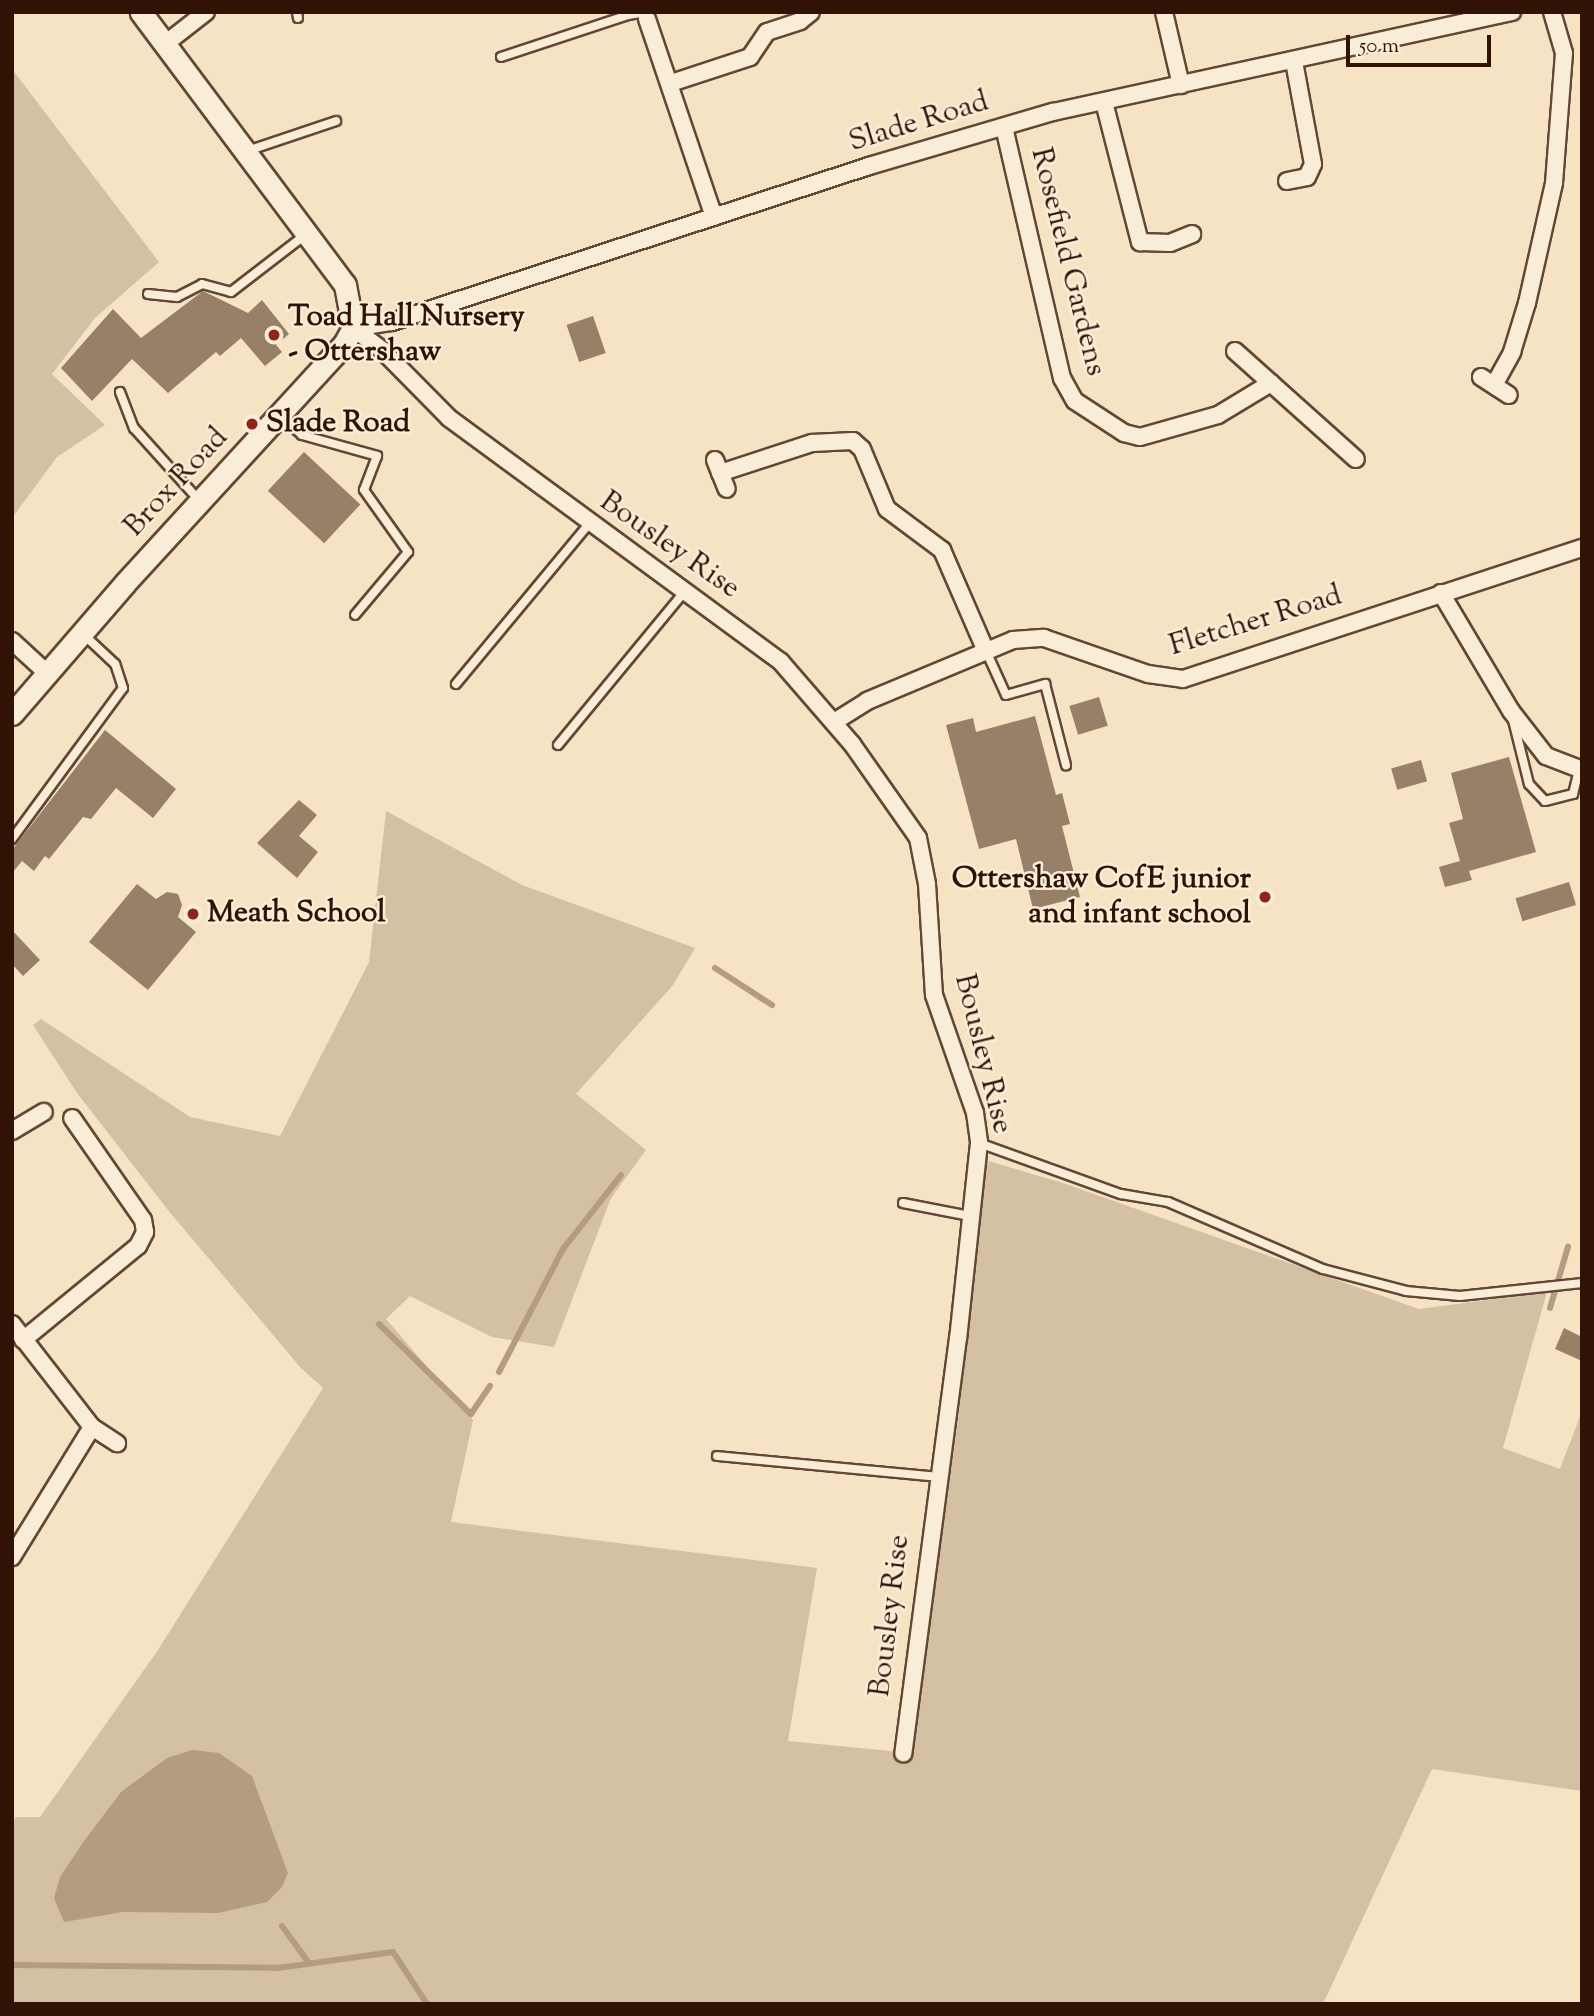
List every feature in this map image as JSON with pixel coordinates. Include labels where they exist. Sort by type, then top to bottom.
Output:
[{"type":"street","points":[[141,12],[345,285],[353,328]]},
{"type":"street","points":[[165,44],[206,12]]},
{"type":"street","points":[[671,83],[750,57],[767,32],[800,21],[811,12]]},
{"type":"street","points":[[1164,12],[1181,85]]},
{"type":"street","name":"Slade Road","points":[[353,328],[392,322],[1004,127],[1104,102],[1512,12]]},
{"type":"street","points":[[1509,395],[1487,381],[1512,352],[1527,303],[1554,183],[1564,53],[1552,12]]},
{"type":"street","points":[[647,19],[715,217]]},
{"type":"street","points":[[1287,181],[1307,177],[1313,164],[1294,61]]},
{"type":"street","points":[[1104,102],[1140,242],[1170,243],[1192,233]]},
{"type":"street","name":"Rosefield Gardens","points":[[1004,127],[1062,377],[1075,401],[1124,433],[1140,437],[1218,415],[1271,383]]},
{"type":"street","name":"Brox Road","points":[[12,714],[200,501],[345,344],[353,328]]},
{"type":"street","name":"Bousley Rise","points":[[353,328],[383,351],[449,418],[589,524],[781,662],[834,722],[909,819],[918,838],[927,884],[934,995],[975,1113],[979,1143],[902,1753]]},
{"type":"street","points":[[1235,351],[1356,459]]},
{"type":"street","points":[[727,489],[718,467],[812,443],[853,441],[862,449],[887,509],[942,550],[986,651]]},
{"type":"street","name":"Fletcher Road","points":[[834,722],[867,701],[1013,640],[1044,638],[1148,674],[1183,679],[1582,548]]},
{"type":"street","points":[[1441,593],[1511,711],[1546,757],[1580,770]]},
{"type":"street","points":[[12,641],[48,674]]},
{"type":"street","points":[[12,1131],[44,1112]]},
{"type":"street","points":[[23,1340],[138,1246],[145,1232],[143,1220],[72,1118]]},
{"type":"street","points":[[12,1324],[92,1427],[117,1443]]},
{"type":"street","points":[[12,1557],[92,1427]]},
{"type":"lane","points":[[501,57],[628,15],[640,13],[647,19]]},
{"type":"lane","points":[[247,151],[336,121]]},
{"type":"lane","points":[[148,294],[177,297],[202,284],[231,292],[308,233]]},
{"type":"lane","points":[[120,392],[134,428],[200,501]]},
{"type":"lane","points":[[281,416],[302,435],[377,456],[364,490],[408,552],[355,615]]},
{"type":"lane","points":[[456,684],[589,524]]},
{"type":"lane","points":[[558,745],[685,591]]},
{"type":"lane","points":[[12,839],[123,688],[115,664],[82,633]]},
{"type":"lane","points":[[986,651],[1006,695],[1045,684],[1066,765]]},
{"type":"lane","points":[[1511,711],[1529,784],[1545,802],[1573,794],[1580,770]]},
{"type":"lane","points":[[979,1143],[1121,1194],[1168,1202],[1323,1269],[1406,1291],[1460,1296],[1547,1284],[1582,1283]]},
{"type":"lane","points":[[902,1203],[970,1216]]},
{"type":"lane","points":[[717,1456],[938,1477]]},
{"type":"shaded area","points":[[12,69],[159,262],[95,318],[52,374],[105,425],[57,457],[12,518]]},
{"type":"shaded area","points":[[386,811],[522,885],[695,948],[673,985],[576,1094],[646,1150],[611,1198],[554,1347],[492,1337],[410,1296],[386,1319],[473,1420],[451,1522],[817,1568],[788,1741],[911,1753],[959,1413],[985,1160],[1063,1183],[1419,1309],[1547,1292],[1503,1448],[1560,1469],[1582,1411],[1582,1791],[1432,1769],[1323,2004],[12,2004],[12,1825],[16,1817],[40,1817],[156,1653],[323,1388],[300,1367],[168,1210],[77,1093],[33,1025],[41,1019],[190,1117],[280,1136],[369,962]]},
{"type":"shaded area","points":[[192,1750],[219,1753],[252,1776],[288,1873],[282,1887],[267,1902],[218,1913],[123,1912],[64,1922],[54,1898],[60,1877],[84,1841],[121,1792],[167,1758]]},
{"type":"building","points":[[203,291],[248,313],[262,300],[289,334],[276,345],[282,352],[265,366],[241,338],[220,356],[216,352],[168,393],[132,359],[92,401],[61,368],[113,309],[141,338]]},
{"type":"building","points":[[593,316],[606,353],[579,362],[567,325]]},
{"type":"building","points":[[304,452],[360,505],[324,543],[268,491]]},
{"type":"building","points":[[1099,697],[1108,726],[1078,735],[1069,706]]},
{"type":"building","points":[[1035,716],[1056,795],[1062,793],[1070,824],[1062,826],[1080,897],[1033,909],[1016,839],[979,849],[946,725],[973,718],[976,732]]},
{"type":"building","points":[[105,730],[176,789],[153,818],[116,788],[91,819],[83,817],[49,859],[45,856],[34,871],[22,861],[12,873],[12,850]]},
{"type":"building","points":[[1509,757],[1536,852],[1469,871],[1472,880],[1445,887],[1439,867],[1460,861],[1449,823],[1463,819],[1451,773]]},
{"type":"building","points":[[1421,760],[1427,781],[1397,790],[1391,769]]},
{"type":"building","points":[[299,800],[317,815],[299,836],[318,852],[297,878],[257,843]]},
{"type":"building","points":[[1569,882],[1576,905],[1522,921],[1515,898]]},
{"type":"building","points":[[137,884],[156,899],[167,892],[178,894],[182,905],[178,917],[196,932],[148,990],[89,942]]},
{"type":"building","points":[[12,930],[40,960],[23,976],[12,964]]},
{"type":"building","points":[[1564,1328],[1582,1337],[1582,1361],[1555,1349]]},
{"type":"waterway","points":[[715,968],[772,1005]]},
{"type":"waterway","points":[[499,1372],[563,1249],[621,1175]]},
{"type":"waterway","points":[[1550,1308],[1568,1247]]},
{"type":"waterway","points":[[379,1324],[471,1414],[490,1386]]},
{"type":"waterway","points":[[282,1926],[309,1963]]},
{"type":"waterway","points":[[12,1965],[278,1968],[393,1952],[427,2004]]},
{"type":"place","name":"Toad Hall Nursery - Ottershaw","points":[[274,335]]},
{"type":"place","name":"Slade Road","points":[[252,424]]},
{"type":"place","name":"Ottershaw CofE junior and infant school","points":[[1265,897]]},
{"type":"place","name":"Meath School","points":[[193,914]]}]
